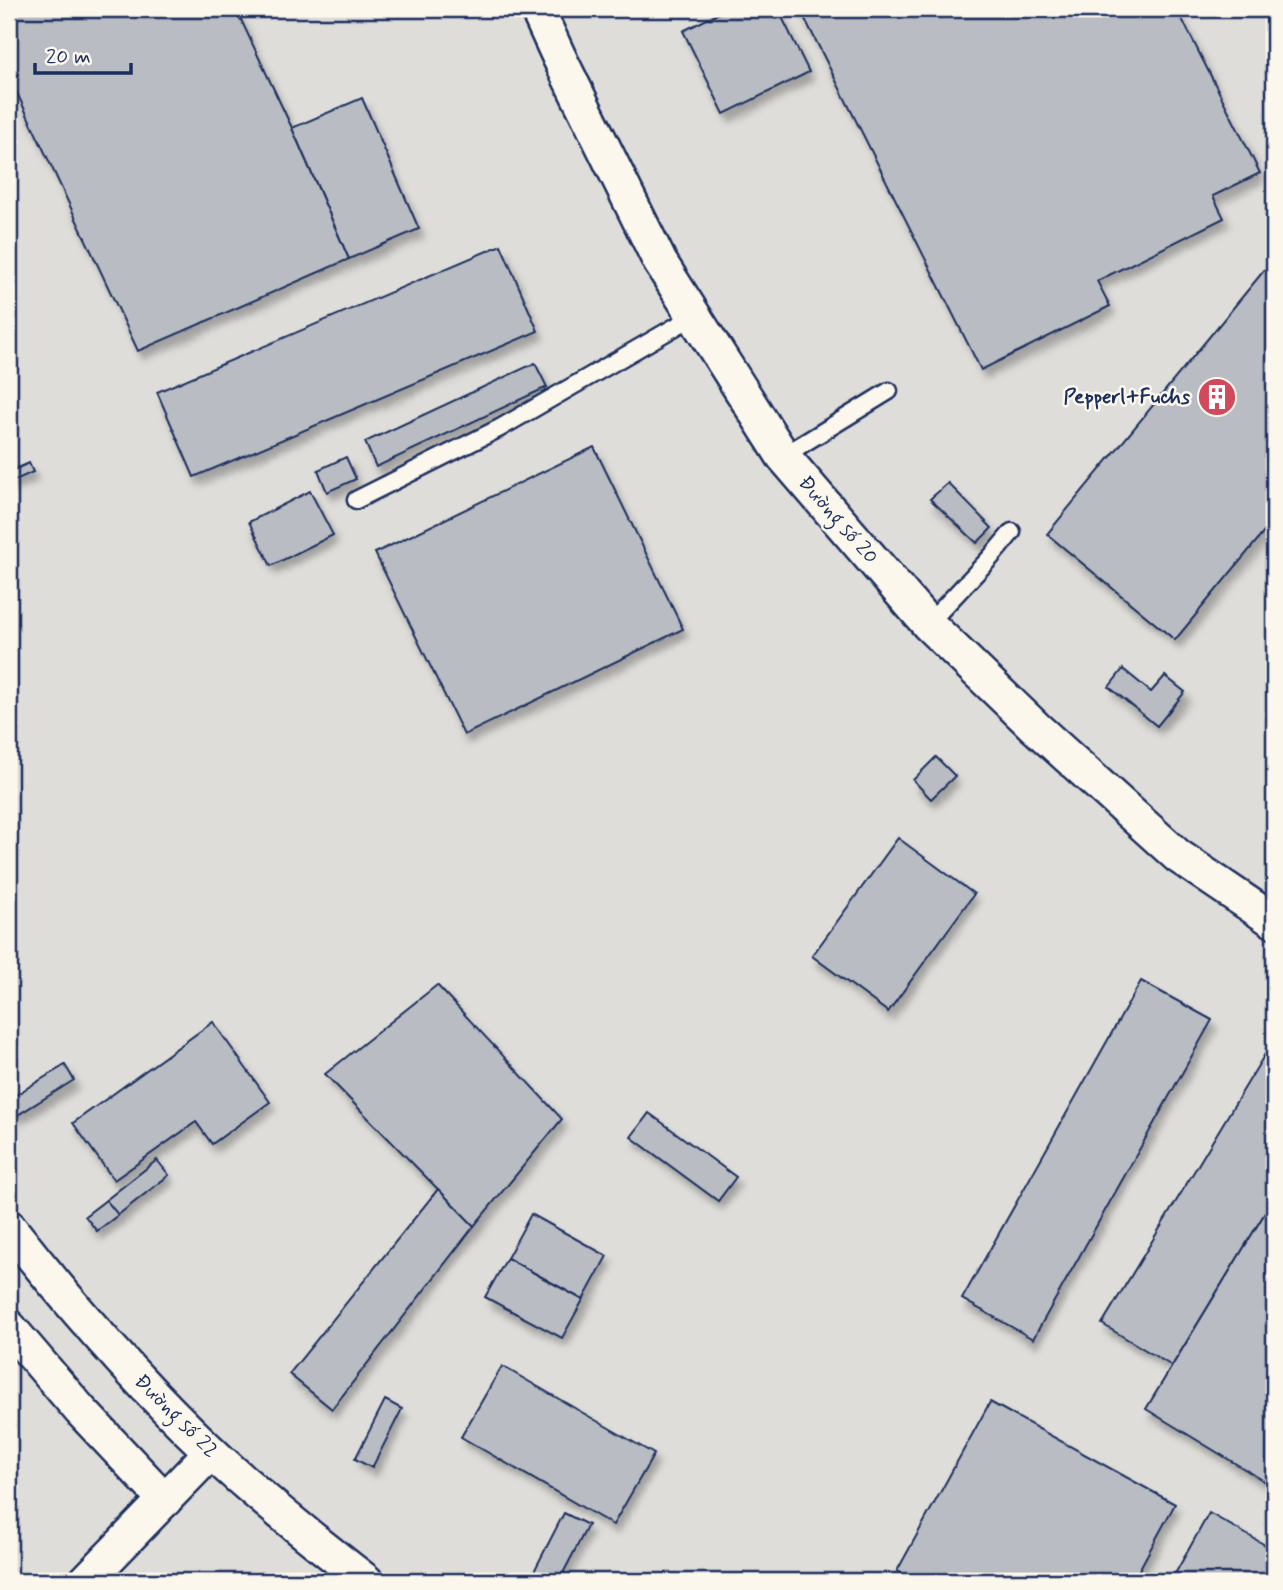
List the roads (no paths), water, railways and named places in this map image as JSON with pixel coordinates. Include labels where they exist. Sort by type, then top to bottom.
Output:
[{"type":"street","name":"Đường số 20","points":[[537,9],[660,262],[783,456],[928,624],[1035,727],[1178,856],[1274,921]]},
{"type":"street","name":"Đường số 22","points":[[9,1227],[106,1344],[152,1394],[266,1501],[366,1581]]},
{"type":"street","points":[[9,1327],[81,1411],[165,1500]]},
{"type":"street","points":[[86,1581],[211,1452]]},
{"type":"lane","points":[[356,500],[500,428],[694,316]]},
{"type":"lane","points":[[783,456],[889,391]]},
{"type":"lane","points":[[928,624],[1012,533]]},
{"type":"place","name":"Pepperl+Fuchs","points":[[1217,397]]}]
